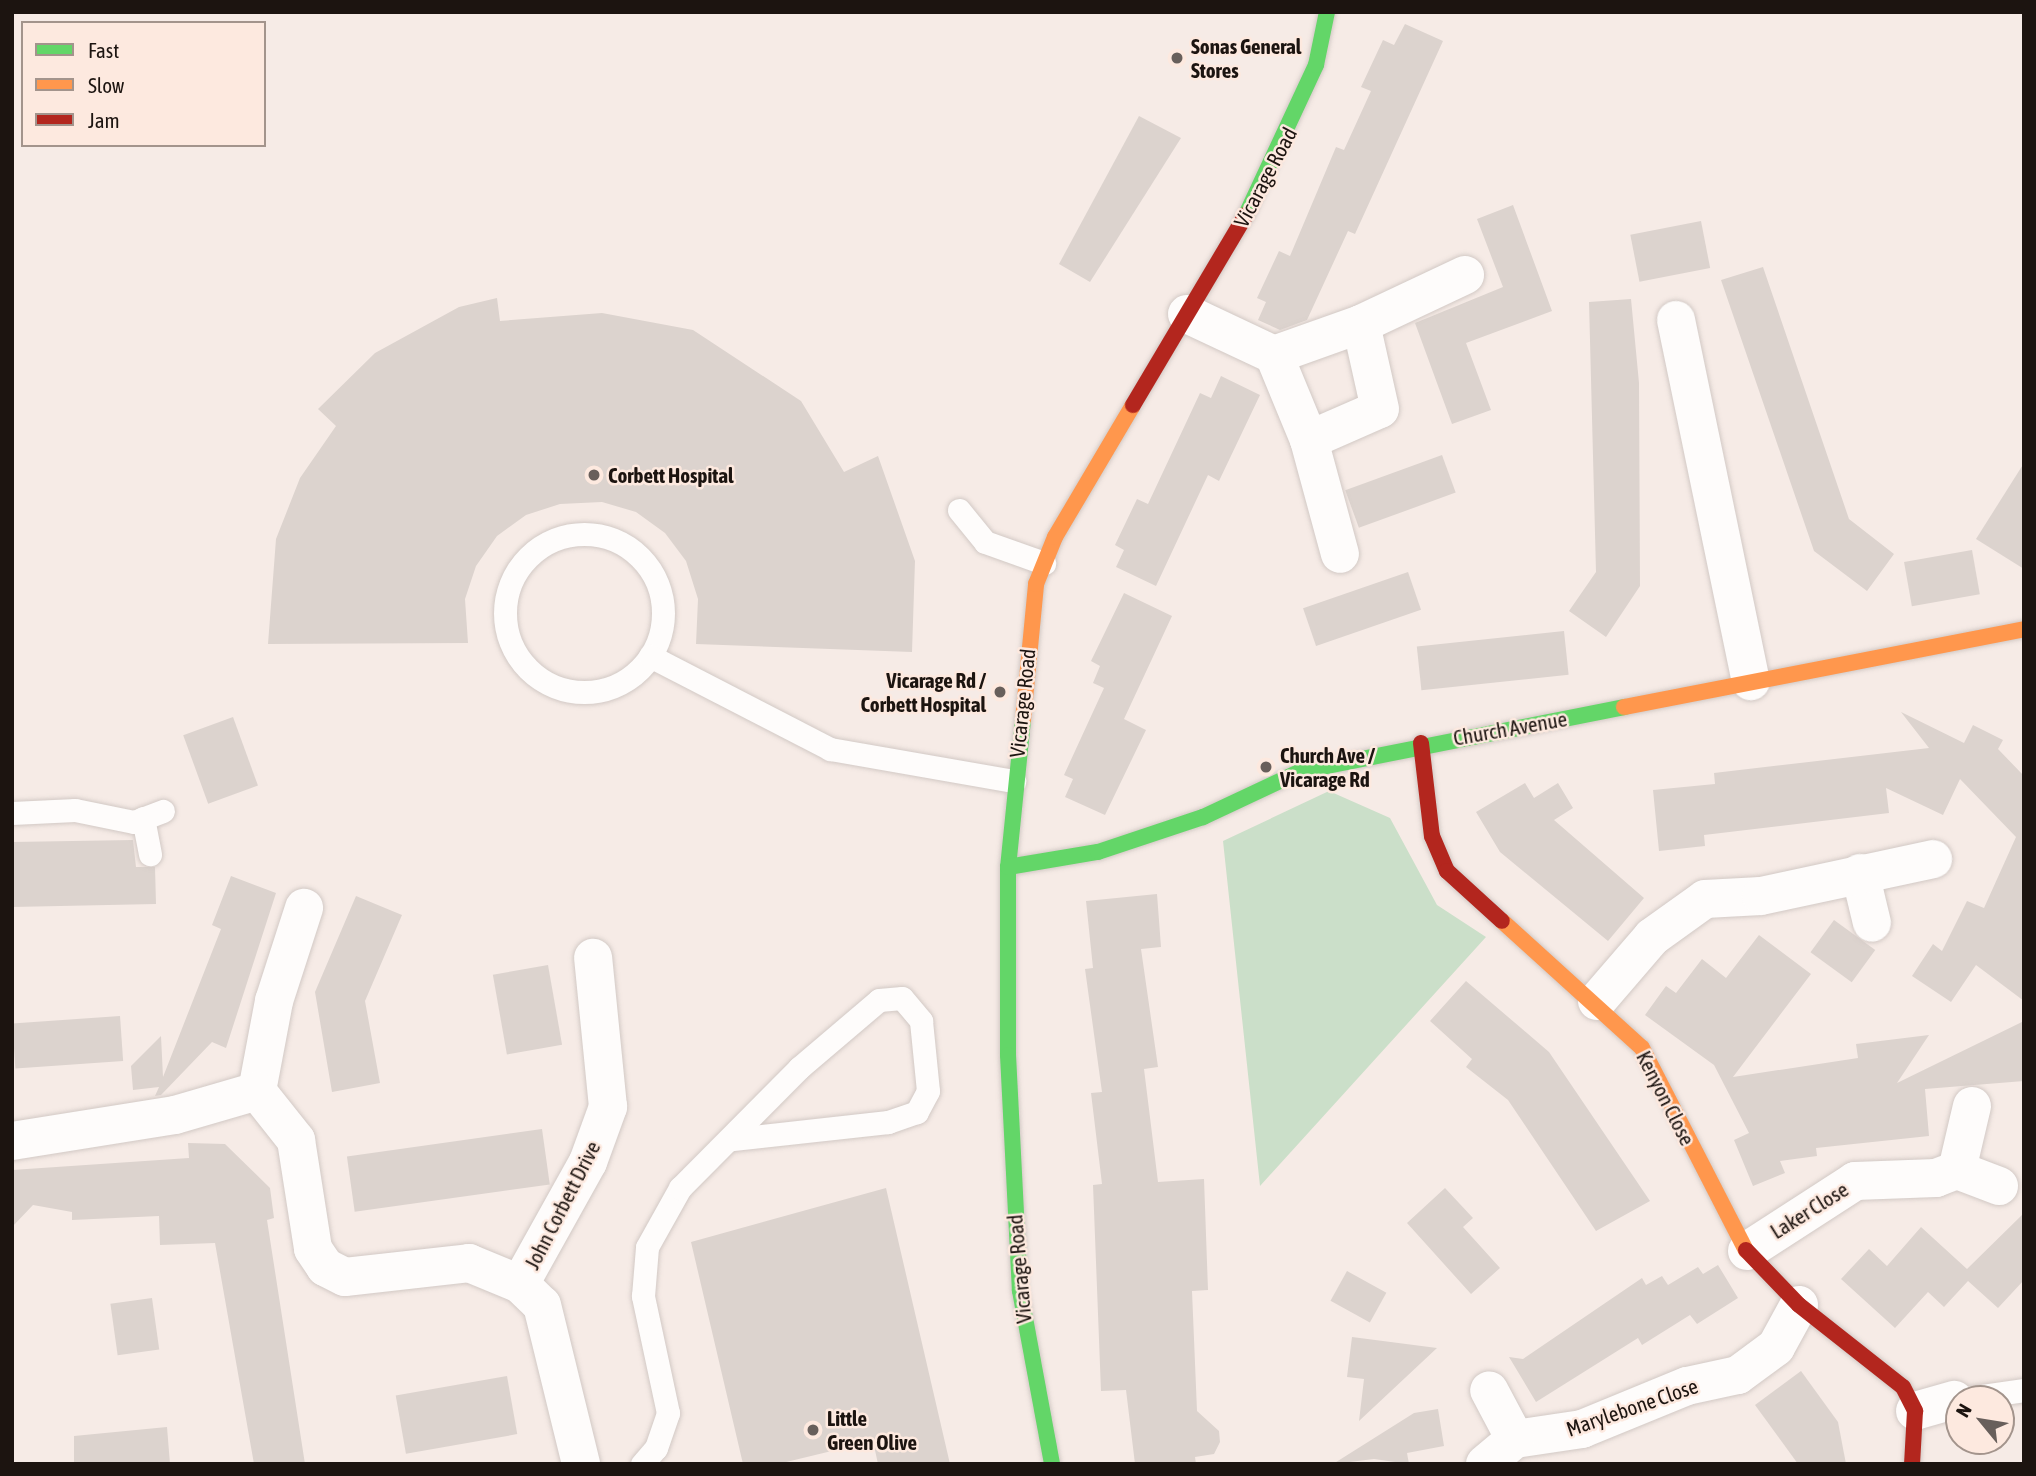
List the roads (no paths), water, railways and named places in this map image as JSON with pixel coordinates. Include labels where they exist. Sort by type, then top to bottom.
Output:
[{"type":"street","name":"Vicarage Road","points":[[1052,1464],[1028,1356],[1014,1210],[1008,867],[1030,623],[1044,563],[1296,120],[1327,12]]},
{"type":"street","points":[[1274,355],[1361,324],[1465,275]]},
{"type":"street","points":[[1187,314],[1274,355],[1309,440],[1340,554]]},
{"type":"street","points":[[1676,320],[1751,681]]},
{"type":"street","points":[[1309,440],[1381,409],[1361,324]]},
{"type":"street","name":"Church Avenue","points":[[1008,867],[1098,852],[1203,817],[1301,771],[1421,743],[2024,629]]},
{"type":"street","name":"Kenyon Close","points":[[1421,743],[1432,836],[1447,871],[1597,1001],[1642,1048],[1747,1251],[1799,1306],[1903,1387],[1915,1411]]},
{"type":"street","points":[[1597,1001],[1652,937],[1705,899],[1761,896],[1933,859]]},
{"type":"street","points":[[1860,873],[1872,923]]},
{"type":"street","points":[[12,1141],[175,1115],[257,1091],[274,1001],[304,908]]},
{"type":"street","name":"John Corbett Drive","points":[[520,1284],[588,1162],[608,1107],[593,958]]},
{"type":"street","name":"John Corbett Drive","points":[[257,1091],[296,1140],[313,1249],[326,1267],[345,1277],[469,1263],[520,1284],[542,1305],[580,1464]]},
{"type":"street","points":[[1972,1106],[1957,1170],[1999,1185]]},
{"type":"street","name":"Laker Close","points":[[1747,1251],[1855,1181],[1936,1178],[1957,1170]]},
{"type":"street","name":"Marylebone Close","points":[[1515,1439],[1582,1429],[1688,1386],[1738,1375],[1776,1347],[1799,1306]]},
{"type":"street","points":[[1485,1464],[1515,1439],[1489,1390]]},
{"type":"street","points":[[1912,1464],[1915,1411],[1945,1402]]},
{"type":"lane","points":[[959,510],[985,542],[1044,563]]},
{"type":"lane","points":[[577,533],[625,545],[651,572],[663,607],[650,656],[608,688],[581,692],[543,680],[514,651],[506,626],[515,573],[552,540],[577,533]]},
{"type":"lane","points":[[650,656],[830,749],[1014,781]]},
{"type":"lane","points":[[12,813],[75,810],[134,822],[153,814],[150,855]]},
{"type":"lane","points":[[642,1464],[656,1448],[668,1413],[643,1297],[647,1247],[680,1188],[733,1139],[799,1069],[879,1000],[902,998],[921,1021],[928,1091],[917,1112],[888,1122],[733,1139]]},
{"type":"place","name":"Sonas General Stores","points":[[1177,58]]},
{"type":"place","name":"Corbett Hospital","points":[[594,475]]},
{"type":"place","name":"Vicarage Rd / Corbett Hospital","points":[[1000,692]]},
{"type":"place","name":"Church Ave / Vicarage Rd","points":[[1266,767]]},
{"type":"place","name":"Little Green Olive","points":[[813,1430]]}]
